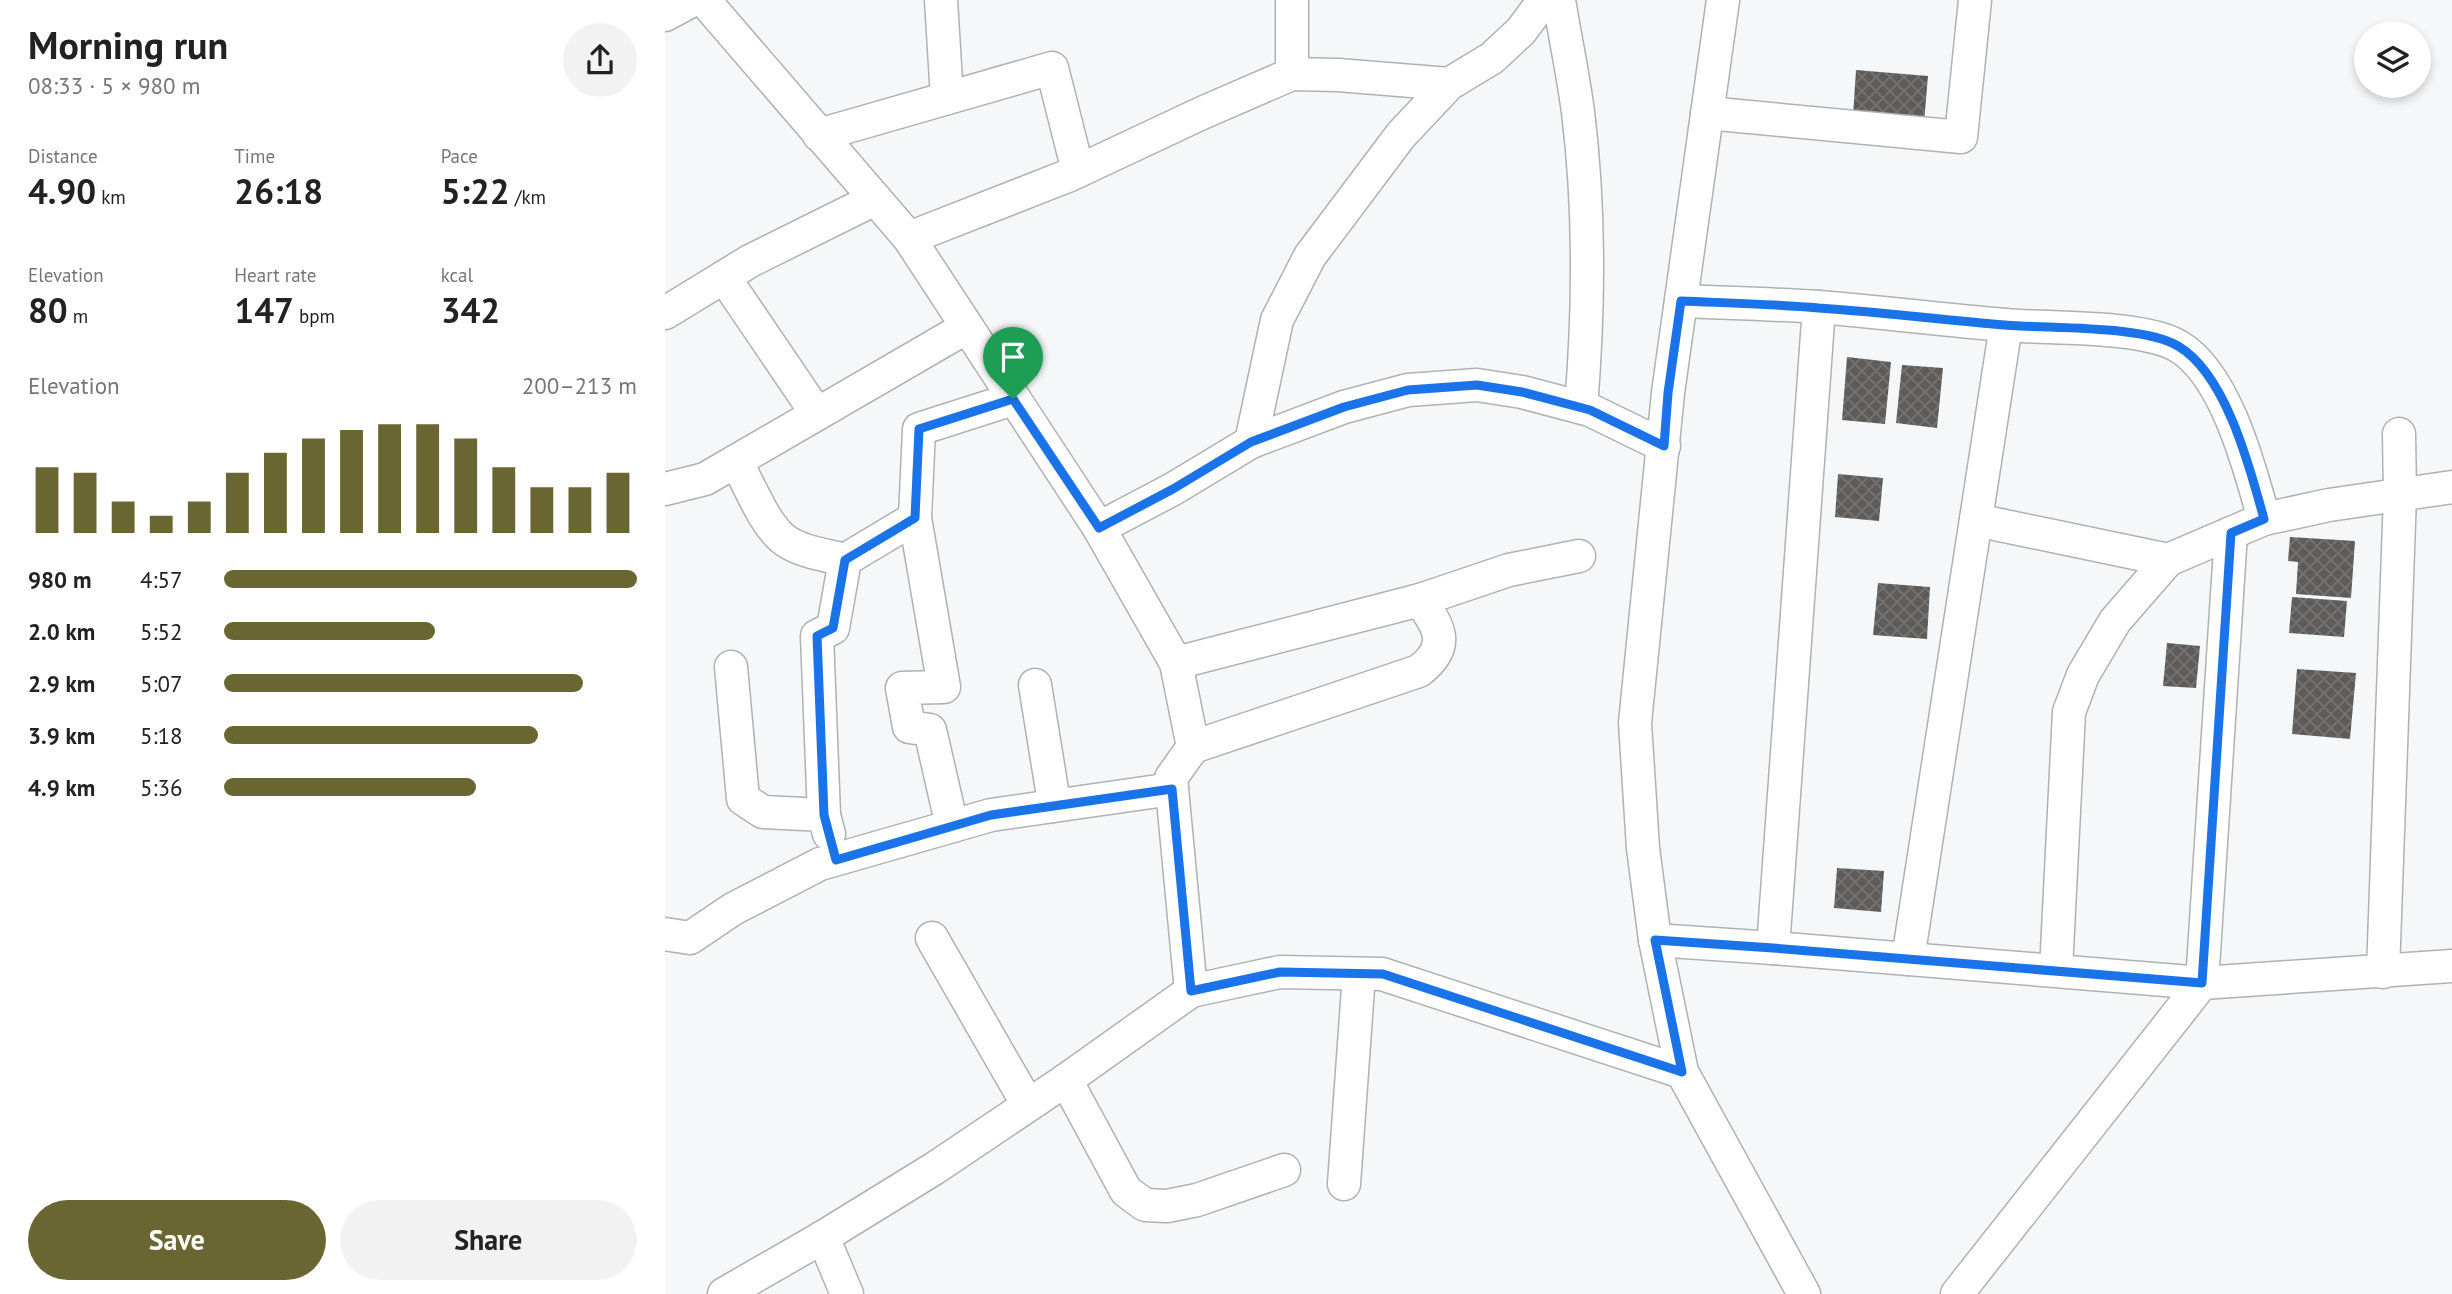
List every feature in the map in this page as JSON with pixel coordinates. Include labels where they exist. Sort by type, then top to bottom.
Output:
[{"type":"street","points":[[665,15],[693,0]]},
{"type":"street","points":[[704,0],[909,238],[1099,528],[1176,663],[1193,747]]},
{"type":"street","points":[[941,0],[947,98]]},
{"type":"street","points":[[1291,74],[1292,0]]},
{"type":"street","points":[[1251,442],[1277,320],[1310,256],[1401,135],[1449,84],[1492,58],[1521,31],[1544,0]]},
{"type":"street","points":[[1559,0],[1578,112],[1586,204],[1585,360],[1581,407]]},
{"type":"street","points":[[1723,0],[1668,393],[1635,723],[1643,848],[1655,940],[1682,1072],[1804,1294]]},
{"type":"street","points":[[1707,113],[1961,138],[1975,0]]},
{"type":"street","points":[[819,135],[1052,68],[1078,171]]},
{"type":"street","points":[[909,238],[1078,171],[1291,74],[1449,84]]},
{"type":"street","points":[[665,313],[750,261],[875,199]]},
{"type":"street","points":[[724,277],[817,414]]},
{"type":"street","points":[[1681,301],[1819,307],[2006,325],[2143,333],[2178,346],[2200,364],[2224,403],[2247,459],[2264,519]]},
{"type":"street","points":[[1773,948],[1819,307]]},
{"type":"street","points":[[1908,959],[2006,325]]},
{"type":"street","points":[[665,489],[705,479],[967,327]]},
{"type":"street","points":[[1099,528],[1173,489],[1251,442],[1344,407],[1408,390],[1477,385],[1522,392],[1581,407],[1664,446]]},
{"type":"street","points":[[952,826],[930,730],[909,727],[902,688],[944,687],[915,518],[919,429],[1013,399]]},
{"type":"street","points":[[2383,972],[2400,495],[2399,434]]},
{"type":"street","points":[[736,461],[771,526],[786,541],[806,550],[845,560],[915,518]]},
{"type":"street","points":[[2056,970],[2069,712],[2083,674],[2115,621],[2168,560],[2264,519],[2329,505],[2452,487]]},
{"type":"street","points":[[1976,520],[2168,560]]},
{"type":"street","points":[[1957,1294],[2202,983],[2231,533]]},
{"type":"street","points":[[1176,663],[1420,600],[1509,569],[1579,556]]},
{"type":"street","points":[[836,860],[824,815],[817,636],[833,628],[845,560]]},
{"type":"street","points":[[1191,991],[1171,778],[1193,747],[1419,671],[1437,654],[1440,642],[1437,624],[1420,600]]},
{"type":"street","points":[[731,667],[743,799],[763,812],[824,815]]},
{"type":"street","points":[[1035,685],[1052,790],[1052,806]]},
{"type":"street","points":[[665,934],[689,938],[733,909],[820,864],[952,826],[991,815],[1172,789]]},
{"type":"street","points":[[932,938],[1028,1105]]},
{"type":"street","points":[[1655,940],[2202,983],[2452,966]]},
{"type":"street","points":[[724,1294],[935,1168],[1066,1080],[1191,991],[1280,972],[1383,974],[1682,1072]]},
{"type":"street","points":[[1344,1184],[1359,974]]},
{"type":"street","points":[[1066,1080],[1126,1191],[1145,1205],[1167,1206],[1197,1200],[1285,1170]]},
{"type":"street","points":[[823,1237],[847,1294]]},
{"type":"building","points":[[1856,70],[1928,76],[1924,123],[1853,116]]},
{"type":"building","points":[[1847,357],[1891,362],[1885,424],[1842,420]]},
{"type":"building","points":[[1902,365],[1943,368],[1937,428],[1896,423]]},
{"type":"building","points":[[1838,474],[1883,478],[1879,521],[1835,517]]},
{"type":"building","points":[[2290,537],[2355,541],[2351,598],[2296,594],[2298,562],[2288,561]]},
{"type":"building","points":[[1878,583],[1930,587],[1927,639],[1873,635]]},
{"type":"building","points":[[2292,597],[2347,601],[2344,637],[2289,633]]},
{"type":"building","points":[[2167,643],[2200,646],[2196,688],[2163,686]]},
{"type":"building","points":[[2297,669],[2356,673],[2350,739],[2292,734]]},
{"type":"building","points":[[1837,868],[1884,871],[1881,912],[1834,908]]},
{"type":"route","points":[[1681,301],[1819,307],[2006,325],[2143,333],[2178,346],[2200,364],[2224,403],[2247,459],[2264,519],[2231,533],[2202,983],[1655,940],[1682,1072],[1383,974],[1280,972],[1191,991],[1172,789],[991,815],[836,860],[824,815],[817,636],[833,628],[845,560],[915,518],[919,429],[1013,399],[1099,528],[1173,489],[1251,442],[1344,407],[1408,390],[1477,385],[1522,392],[1590,410],[1664,446],[1668,393],[1681,301]]}]
